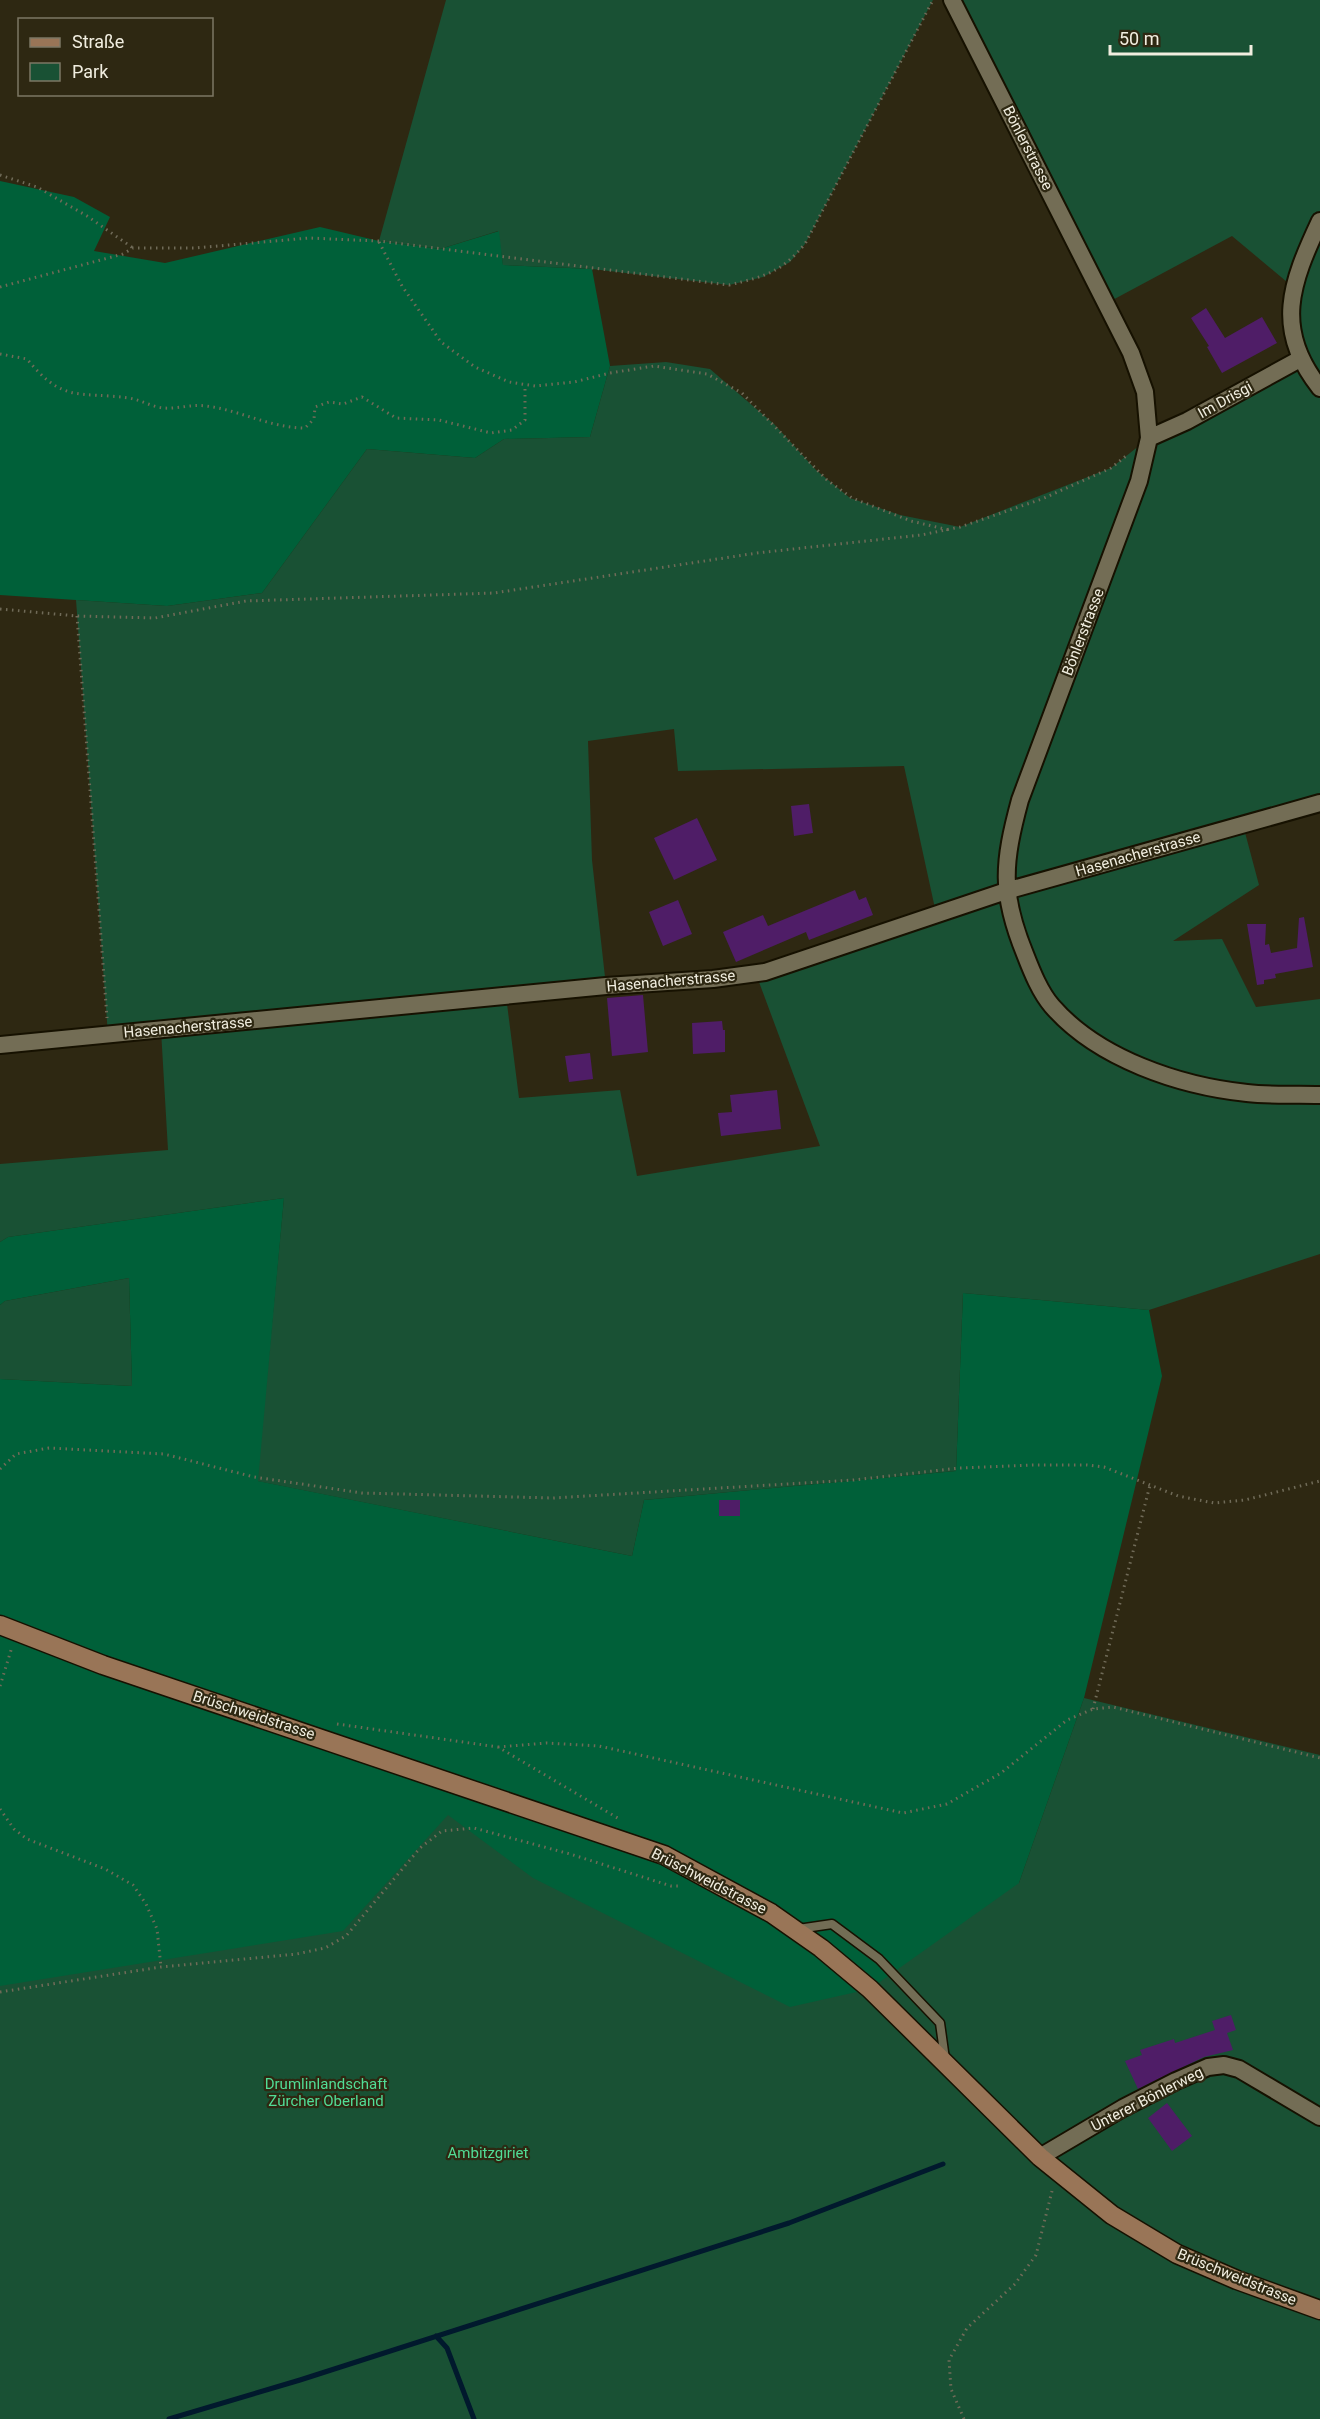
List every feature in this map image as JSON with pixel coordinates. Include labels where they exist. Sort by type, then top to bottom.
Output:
[{"type":"street","name":"Bönlerstrasse","points":[[952,0],[1131,353],[1145,392],[1149,438],[1139,482],[1020,800],[1011,831],[1006,866],[1006,891],[1014,927],[1034,977],[1052,1006],[1080,1033],[1105,1049],[1172,1078],[1248,1093],[1320,1095]]},
{"type":"street","points":[[1320,221],[1301,262],[1293,286],[1291,306],[1293,330],[1300,359],[1320,388]]},
{"type":"street","name":"Im Drisgi","points":[[1149,438],[1187,421],[1300,359]]},
{"type":"street","name":"Hasenacherstrasse","points":[[0,1045],[606,986],[713,979],[765,972],[1006,891],[1320,803]]},
{"type":"street","name":"Brüschweidstrasse","points":[[8,1629],[103,1665],[664,1855],[771,1913],[870,1989],[1040,2157],[1112,2215],[1177,2254],[1237,2280],[1320,2310]]},
{"type":"street","name":"Unterer Bönlerweg","points":[[1040,2157],[1124,2108],[1209,2067],[1224,2065],[1239,2069],[1320,2117]]},
{"type":"lane","points":[[794,1929],[832,1924],[879,1959],[940,2022],[945,2062]]},
{"type":"path","points":[[0,287],[123,254],[133,248],[195,248],[309,238],[379,241],[729,285],[763,277],[790,262],[805,244],[933,0]]},
{"type":"path","points":[[0,175],[37,187],[87,216],[133,248]]},
{"type":"path","points":[[379,241],[402,286],[441,342],[475,367],[509,382],[535,386],[574,382],[654,366],[707,374],[742,393],[827,480],[852,498],[910,521],[950,530]]},
{"type":"path","points":[[0,354],[27,359],[43,378],[55,386],[78,395],[131,398],[162,408],[205,406],[289,428],[305,428],[314,419],[315,407],[329,402],[343,404],[362,397],[396,418],[439,420],[491,433],[512,430],[525,420],[525,385]]},
{"type":"path","points":[[0,609],[77,616],[155,618],[246,601],[494,593],[757,553],[950,530],[1042,499],[1111,468],[1149,438]]},
{"type":"path","points":[[77,616],[108,1035]]},
{"type":"path","points":[[0,1469],[16,1454],[49,1448],[164,1454],[254,1477],[362,1493],[553,1498],[854,1480],[959,1468],[1087,1465],[1104,1467],[1178,1496],[1214,1503],[1245,1500],[1320,1480]]},
{"type":"path","points":[[1093,1709],[1150,1485]]},
{"type":"path","points":[[0,1686],[8,1629]]},
{"type":"path","points":[[331,1723],[498,1747],[546,1743],[599,1746],[903,1814],[947,1804],[1001,1773],[1067,1720],[1093,1709],[1113,1707],[1320,1758]]},
{"type":"path","points":[[498,1747],[622,1820]]},
{"type":"path","points":[[0,1809],[14,1829],[27,1839],[105,1869],[133,1885],[157,1929],[161,1967]]},
{"type":"path","points":[[0,1992],[161,1967],[297,1954],[325,1948],[346,1936],[420,1848],[442,1831],[474,1828],[570,1854],[671,1886],[682,1886]]},
{"type":"path","points":[[964,2419],[951,2389],[949,2360],[967,2328],[1015,2284],[1036,2255],[1057,2172]]},
{"type":"green space","points":[[446,0],[933,0],[805,244],[790,262],[763,277],[729,285],[592,269],[503,265],[498,231],[440,249],[379,241]]},
{"type":"green space","points":[[952,0],[1320,0],[1320,803],[1243,825],[1259,885],[1173,941],[1222,939],[1256,1007],[1320,999],[1320,1254],[1149,1310],[963,1293],[956,1471],[644,1500],[632,1556],[257,1481],[284,1198],[8,1237],[0,1242],[0,1164],[168,1150],[161,1030],[108,1035],[76,600],[167,606],[262,593],[367,449],[475,458],[504,439],[590,437],[610,366],[666,362],[710,369],[774,424],[816,470],[850,498],[900,515],[960,527],[1111,468],[1149,438],[1300,359],[1293,287],[1232,236],[1107,303]],"holes":[[[674,729],[678,771],[904,766],[936,913],[804,968],[759,982],[820,1146],[637,1176],[620,1090],[519,1098],[506,996],[606,986],[592,860],[588,741]]]},
{"type":"green space","points":[[0,181],[74,197],[110,217],[94,251],[165,263],[320,227],[379,241],[440,249],[499,231],[503,265],[592,269],[610,366],[590,437],[504,439],[475,458],[367,449],[262,593],[167,606],[0,595]]},
{"type":"green space","points":[[284,1198],[258,1481],[632,1556],[644,1500],[956,1471],[963,1293],[1149,1310],[1162,1376],[1084,1698],[1019,1883],[870,1989],[790,2007],[533,1878],[448,1815],[343,1931],[0,1986],[0,1379],[132,1386],[129,1278],[5,1301],[0,1305],[0,1242],[8,1237]]},
{"type":"green space","points":[[129,1278],[132,1386],[0,1379],[0,1305],[5,1301]]},
{"type":"green space","name":"Drumlinlandschaft Zürcher Oberland","points":[[0,1693],[1019,1883],[1084,1698],[1320,1755],[1320,2419],[0,2419]]},
{"type":"building","points":[[1206,308],[1225,338],[1262,317],[1277,343],[1222,373],[1207,347],[1209,346],[1191,318]]},
{"type":"building","points":[[809,804],[813,833],[794,836],[791,806]]},
{"type":"building","points":[[697,818],[717,860],[674,880],[654,838]]},
{"type":"building","points":[[855,890],[859,900],[866,897],[873,915],[809,940],[806,932],[736,962],[723,932],[763,915],[768,926]]},
{"type":"building","points":[[678,900],[692,934],[663,946],[649,912]]},
{"type":"building","points":[[1304,917],[1313,967],[1275,974],[1276,978],[1264,980],[1264,984],[1257,985],[1247,924],[1266,924],[1265,945],[1269,944],[1271,953],[1297,948],[1299,918]]},
{"type":"building","points":[[643,995],[648,1052],[612,1056],[607,998]]},
{"type":"building","points":[[722,1021],[723,1030],[725,1030],[725,1052],[693,1054],[692,1023]]},
{"type":"building","points":[[590,1053],[593,1079],[569,1082],[565,1056]]},
{"type":"building","points":[[777,1090],[781,1129],[721,1136],[718,1113],[732,1112],[730,1095]]},
{"type":"building","points":[[719,1500],[740,1500],[740,1516],[719,1516]]},
{"type":"building","points":[[1231,2015],[1236,2030],[1227,2033],[1233,2050],[1204,2057],[1138,2089],[1125,2061],[1142,2055],[1140,2050],[1174,2039],[1175,2043],[1215,2030],[1212,2021]]},
{"type":"building","points":[[1167,2103],[1192,2136],[1172,2151],[1148,2118]]},
{"type":"waterway","points":[[169,2419],[300,2380],[789,2223],[943,2164]]},
{"type":"waterway","points":[[436,2336],[447,2348],[474,2419]]},
{"type":"park label","name":"Ambitzgiriet","points":[[488,2153]]}]
